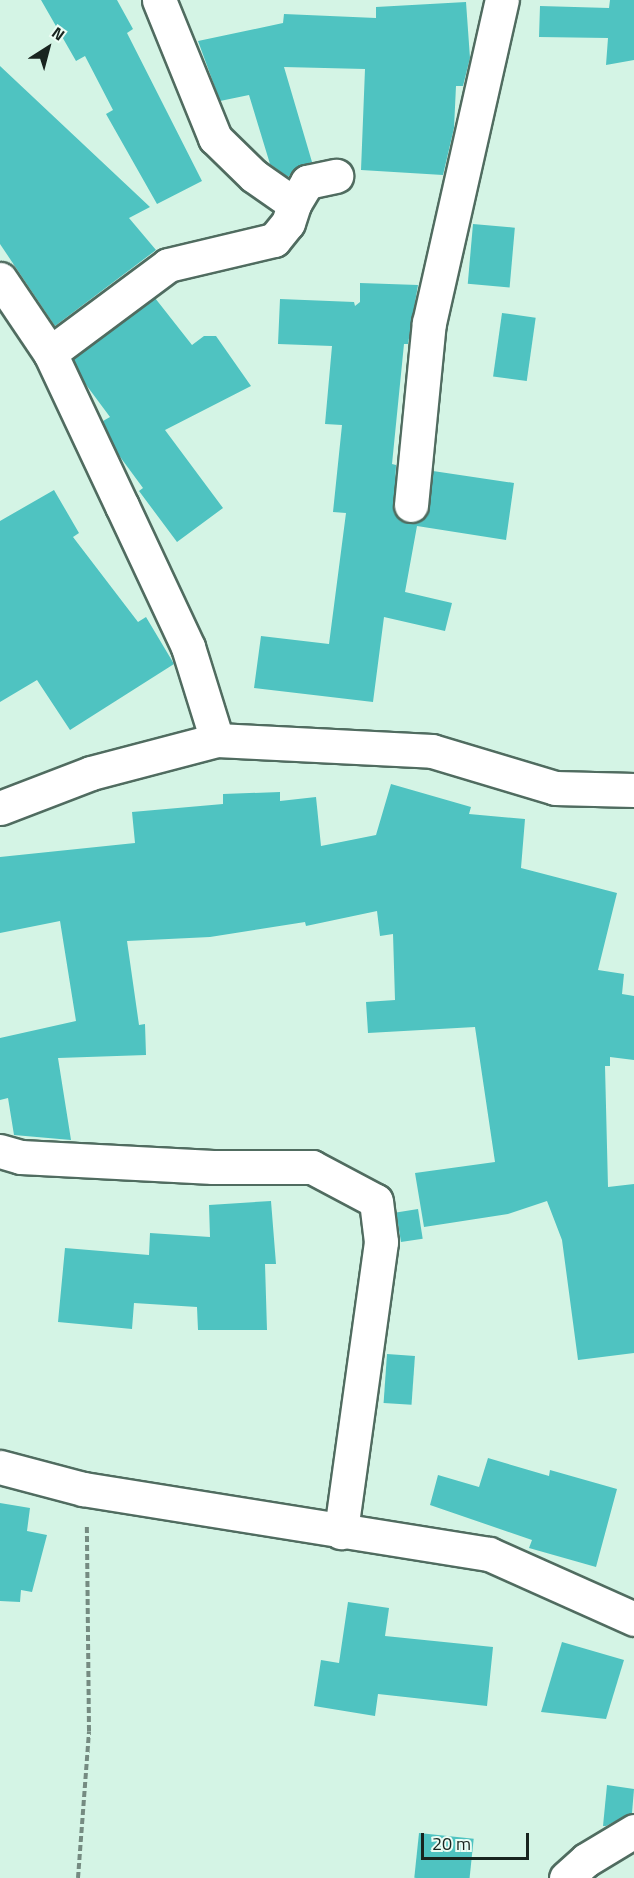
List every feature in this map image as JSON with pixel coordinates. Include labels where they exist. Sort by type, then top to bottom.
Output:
[{"type":"street","points":[[159,0],[215,138],[254,176],[294,204]]},
{"type":"street","points":[[411,505],[429,323],[502,0]]},
{"type":"street","points":[[50,354],[168,265],[274,240],[288,223],[294,204],[308,182],[336,176]]},
{"type":"street","points":[[0,279],[50,354],[188,647],[217,740]]},
{"type":"street","points":[[0,808],[91,773],[217,740],[432,751],[555,788],[634,790]]},
{"type":"street","points":[[0,1151],[21,1157],[213,1167],[312,1167],[376,1201],[381,1242],[340,1532]]},
{"type":"street","points":[[0,1467],[83,1489],[340,1532],[489,1554],[634,1619]]},
{"type":"street","points":[[566,1878],[586,1860],[634,1831]]},
{"type":"path","points":[[78,1878],[90,1720],[90,1596],[83,1489]]},
{"type":"building","points":[[41,0],[117,0],[133,29],[127,33],[202,181],[157,204],[106,114],[113,110],[85,56],[76,61]]},
{"type":"building","points":[[610,0],[634,0],[634,60],[606,65],[608,38],[539,37],[540,6],[609,8]]},
{"type":"building","points":[[466,2],[470,58],[463,86],[456,86],[454,128],[443,175],[361,170],[365,69],[284,67],[312,162],[297,167],[288,177],[270,164],[249,95],[220,101],[198,41],[283,23],[284,14],[376,18],[376,7]]},
{"type":"building","points":[[0,66],[150,207],[129,218],[156,250],[55,326],[0,244]]},
{"type":"building","points":[[473,224],[515,228],[510,287],[468,284]]},
{"type":"building","points":[[360,283],[418,285],[408,344],[404,344],[392,464],[396,465],[394,513],[409,524],[426,516],[433,471],[514,483],[506,540],[417,526],[405,592],[452,603],[445,631],[384,617],[373,702],[254,688],[261,636],[329,644],[346,513],[333,512],[342,425],[325,424],[332,346],[278,344],[280,299],[354,302],[355,306],[360,302]]},
{"type":"building","points":[[155,298],[192,345],[204,336],[216,336],[251,386],[165,430],[223,508],[177,542],[139,491],[143,488],[118,454],[103,421],[110,417],[84,382],[73,359]]},
{"type":"building","points":[[502,313],[536,318],[527,381],[493,376]]},
{"type":"building","points":[[54,490],[79,533],[73,537],[138,622],[146,617],[174,664],[70,730],[37,680],[0,702],[0,521]]},
{"type":"building","points":[[391,784],[471,807],[469,814],[525,819],[521,868],[617,893],[598,970],[624,974],[622,994],[634,996],[634,1060],[610,1057],[610,1066],[605,1066],[608,1187],[634,1184],[634,1353],[578,1360],[562,1240],[547,1201],[508,1214],[424,1227],[415,1173],[495,1162],[475,1027],[368,1033],[366,1002],[395,1000],[393,934],[380,936],[377,911],[306,926],[305,922],[210,937],[127,941],[139,1025],[145,1024],[146,1055],[58,1058],[71,1140],[14,1135],[8,1098],[0,1100],[0,1038],[76,1021],[60,921],[0,933],[0,857],[135,843],[132,812],[223,804],[223,794],[280,792],[280,801],[316,797],[321,846],[376,835]]},
{"type":"building","points":[[271,1201],[276,1264],[265,1264],[267,1330],[198,1330],[197,1307],[134,1303],[132,1329],[58,1322],[65,1248],[149,1255],[150,1233],[210,1237],[209,1205]]},
{"type":"building","points":[[418,1209],[423,1239],[401,1242],[396,1212]]},
{"type":"building","points":[[387,1354],[415,1356],[412,1405],[384,1403]]},
{"type":"building","points":[[488,1458],[549,1476],[550,1470],[617,1489],[596,1567],[529,1548],[532,1540],[430,1505],[438,1475],[479,1487]]},
{"type":"building","points":[[0,1503],[30,1508],[27,1531],[47,1535],[32,1592],[21,1590],[20,1602],[0,1601]]},
{"type":"building","points":[[348,1602],[389,1608],[385,1636],[493,1647],[487,1706],[378,1694],[375,1716],[314,1706],[321,1660],[339,1663]]},
{"type":"building","points":[[562,1642],[624,1660],[606,1719],[541,1712]]},
{"type":"building","points":[[607,1785],[634,1789],[632,1813],[603,1826]]},
{"type":"building","points":[[419,1833],[474,1839],[470,1878],[414,1878]]}]
